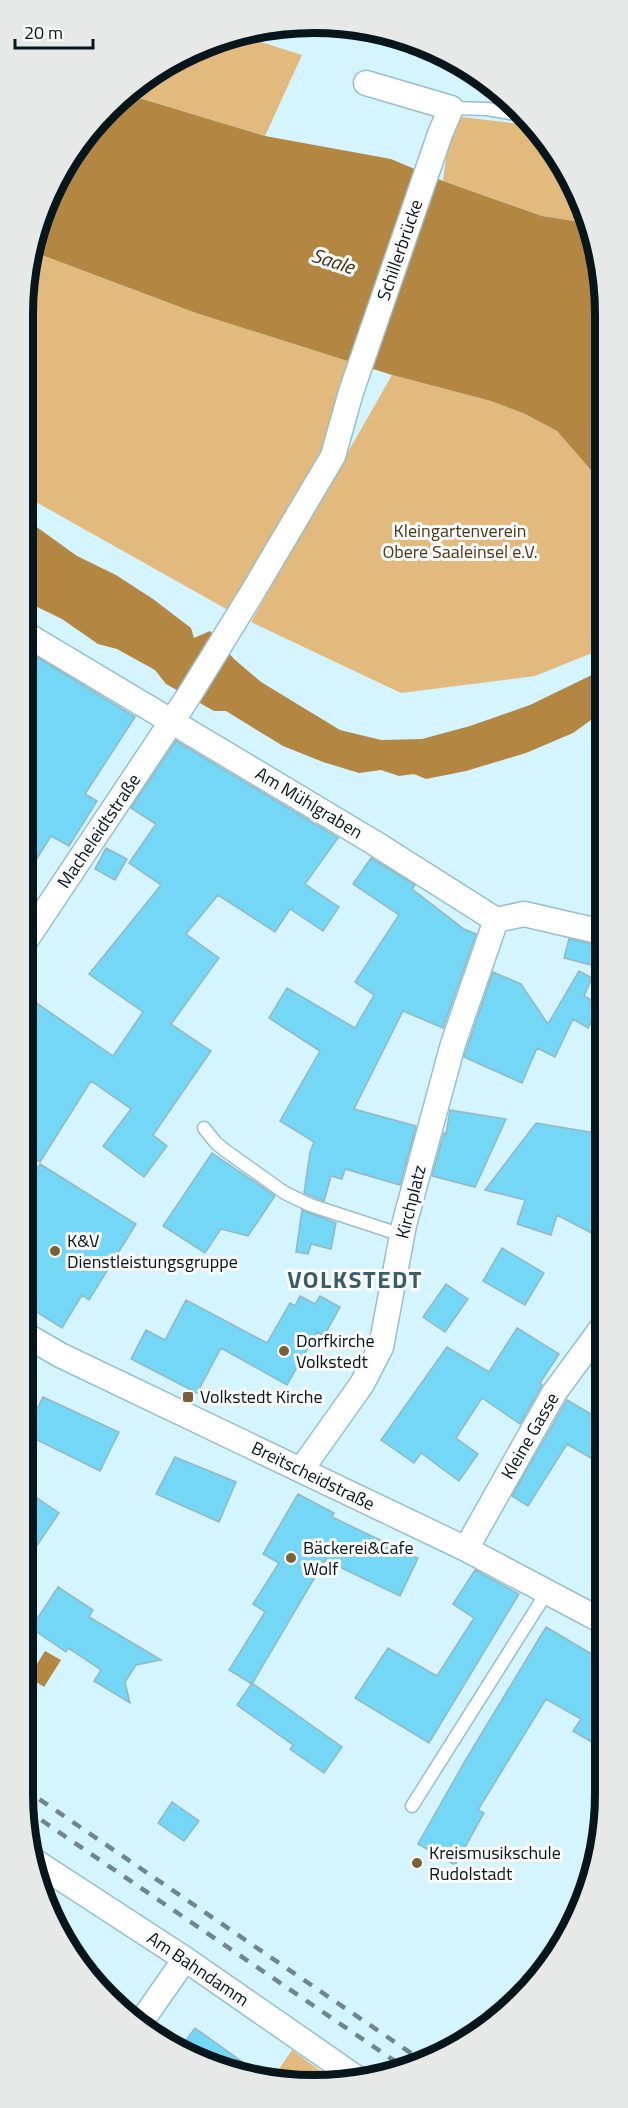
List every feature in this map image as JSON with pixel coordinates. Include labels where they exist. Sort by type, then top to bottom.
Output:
[{"type":"street","points":[[366,83],[451,108]]},
{"type":"street","name":"Schillerbrücke","points":[[232,624],[333,456],[351,393],[451,108]]},
{"type":"street","name":"Macheleidtstraße","points":[[33,930],[188,697],[232,624]]},
{"type":"street","name":"Am Mühlgraben","points":[[33,639],[373,842],[496,920]]},
{"type":"street","points":[[496,920],[524,914],[595,930]]},
{"type":"street","name":"Kirchplatz","points":[[301,1470],[362,1384],[381,1347],[402,1235],[453,1044],[496,920]]},
{"type":"street","name":"Kleine Gasse","points":[[466,1549],[554,1393],[595,1337]]},
{"type":"street","name":"Breitscheidstraße","points":[[33,1339],[60,1355],[466,1549],[595,1617]]},
{"type":"street","name":"Am Bahndamm","points":[[43,1866],[185,1959],[349,2073]]},
{"type":"street","points":[[144,2018],[185,1959]]},
{"type":"lane","points":[[451,108],[487,109],[511,113]]},
{"type":"lane","points":[[204,1128],[216,1143],[285,1193],[310,1205],[402,1235]]},
{"type":"lane","points":[[412,1806],[547,1592]]},
{"type":"green space","points":[[253,40],[302,55],[265,136],[136,97],[158,80],[206,54]]},
{"type":"green space","points":[[454,116],[521,124],[548,158],[574,206],[579,222],[542,216],[443,181]]},
{"type":"green space","points":[[39,254],[196,313],[352,362],[324,448],[228,610],[33,500],[33,314],[35,277]]},
{"type":"green space","name":"Kleingartenverein Obere Saaleinsel e.V.","points":[[392,375],[491,401],[525,414],[557,431],[595,475],[595,652],[535,676],[401,693],[251,622]]},
{"type":"green space","points":[[292,2050],[325,2074],[314,2075],[276,2073]]},
{"type":"water","name":"Saale","points":[[136,97],[265,136],[391,159],[443,181],[542,216],[579,222],[593,277],[595,475],[557,431],[525,414],[491,401],[392,375],[196,313],[39,254],[54,206],[80,158],[115,115]]},
{"type":"water","points":[[33,524],[77,556],[116,575],[153,599],[191,628],[194,638],[210,631],[234,659],[261,682],[340,730],[381,740],[422,739],[470,726],[530,705],[595,673],[595,717],[573,733],[526,753],[466,771],[426,779],[414,774],[399,776],[381,770],[359,773],[283,746],[226,711],[214,711],[166,684],[155,670],[117,649],[98,644],[62,619],[33,605]]},
{"type":"water","points":[[45,1651],[61,1660],[44,1687],[33,1680],[33,1670]]},
{"type":"building","points":[[33,655],[135,717],[85,794],[97,801],[69,846],[51,836],[33,865]]},
{"type":"building","points":[[176,741],[338,838],[305,884],[339,907],[323,931],[290,909],[275,932],[218,895],[186,934],[219,958],[171,1024],[211,1051],[153,1135],[167,1146],[144,1177],[103,1146],[131,1109],[91,1081],[40,1162],[33,1157],[33,1001],[113,1056],[143,1012],[89,974],[161,885],[129,863],[156,824],[131,808]]},
{"type":"building","points":[[106,848],[127,859],[115,880],[95,869]]},
{"type":"building","points":[[371,858],[415,885],[412,889],[464,929],[476,934],[443,1028],[403,1011],[354,1109],[416,1126],[400,1185],[345,1169],[342,1179],[331,1176],[324,1201],[304,1193],[310,1152],[314,1142],[280,1121],[320,1051],[269,1018],[287,988],[355,1028],[374,995],[355,982],[399,915],[353,884]]},
{"type":"building","points":[[569,939],[595,945],[595,966],[564,958]]},
{"type":"building","points":[[579,971],[592,978],[584,996],[595,1002],[595,1016],[588,1028],[573,1019],[555,1057],[537,1048],[522,1083],[464,1057],[493,972],[521,984],[548,1024]]},
{"type":"building","points":[[450,1110],[506,1119],[475,1187],[432,1176],[444,1133],[446,1134]]},
{"type":"building","points":[[536,1123],[595,1133],[595,1235],[557,1215],[551,1235],[517,1224],[525,1200],[485,1190]]},
{"type":"building","points":[[212,1153],[275,1196],[248,1236],[221,1229],[205,1253],[163,1226]]},
{"type":"building","points":[[40,1164],[136,1224],[89,1300],[82,1295],[62,1328],[33,1310],[33,1175]]},
{"type":"building","points":[[302,1210],[336,1223],[331,1249],[311,1244],[308,1254],[296,1252]]},
{"type":"building","points":[[502,1248],[544,1273],[525,1305],[483,1281]]},
{"type":"building","points":[[446,1284],[468,1299],[445,1332],[423,1317]]},
{"type":"building","points":[[300,1296],[315,1304],[320,1296],[340,1307],[324,1336],[317,1332],[287,1385],[221,1348],[197,1393],[131,1359],[146,1330],[165,1340],[186,1300],[267,1343],[290,1303],[295,1306]]},
{"type":"building","points":[[517,1328],[559,1354],[540,1383],[542,1385],[520,1424],[482,1398],[456,1438],[478,1454],[459,1481],[421,1453],[414,1463],[381,1440],[447,1347],[489,1372]]},
{"type":"building","points":[[43,1397],[119,1432],[100,1471],[33,1438],[33,1418]]},
{"type":"building","points":[[567,1400],[595,1416],[595,1460],[567,1444],[528,1506],[512,1496]]},
{"type":"building","points":[[175,1457],[236,1482],[219,1522],[156,1494]]},
{"type":"building","points":[[298,1494],[334,1513],[332,1517],[418,1558],[400,1596],[325,1560],[252,1684],[229,1670],[265,1612],[253,1604],[279,1563],[263,1554]]},
{"type":"building","points":[[33,1495],[59,1513],[33,1551]]},
{"type":"building","points":[[475,1570],[519,1594],[429,1743],[355,1698],[388,1648],[437,1676],[474,1618],[453,1604]]},
{"type":"building","points":[[58,1587],[93,1610],[89,1617],[161,1660],[136,1665],[125,1682],[130,1703],[94,1681],[101,1670],[68,1648],[66,1652],[33,1629],[33,1625]]},
{"type":"building","points":[[546,1627],[595,1656],[595,1744],[573,1731],[581,1719],[546,1699],[478,1810],[484,1813],[455,1865],[418,1844]]},
{"type":"building","points":[[252,1683],[342,1747],[324,1773],[290,1749],[293,1745],[237,1705]]},
{"type":"building","points":[[172,1802],[199,1821],[184,1841],[158,1823]]},
{"type":"building","points":[[195,2028],[250,2068],[206,2054],[184,2043]]},
{"type":"railway","points":[[33,1795],[415,2056]]},
{"type":"railway","points":[[34,1815],[396,2062]]},
{"type":"place","name":"K&V Dienstleistungsgruppe","points":[[55,1251]]},
{"type":"place","name":"Dorfkirche Volkstedt","points":[[284,1351]]},
{"type":"place","name":"Volkstedt Kirche","points":[[188,1397]]},
{"type":"place","name":"Bäckerei&Cafe Wolf","points":[[291,1558]]},
{"type":"place","name":"Kreismusikschule Rudolstadt","points":[[417,1863]]},
{"type":"district","name":"VOLKSTEDT","points":[[355,1280]]}]
